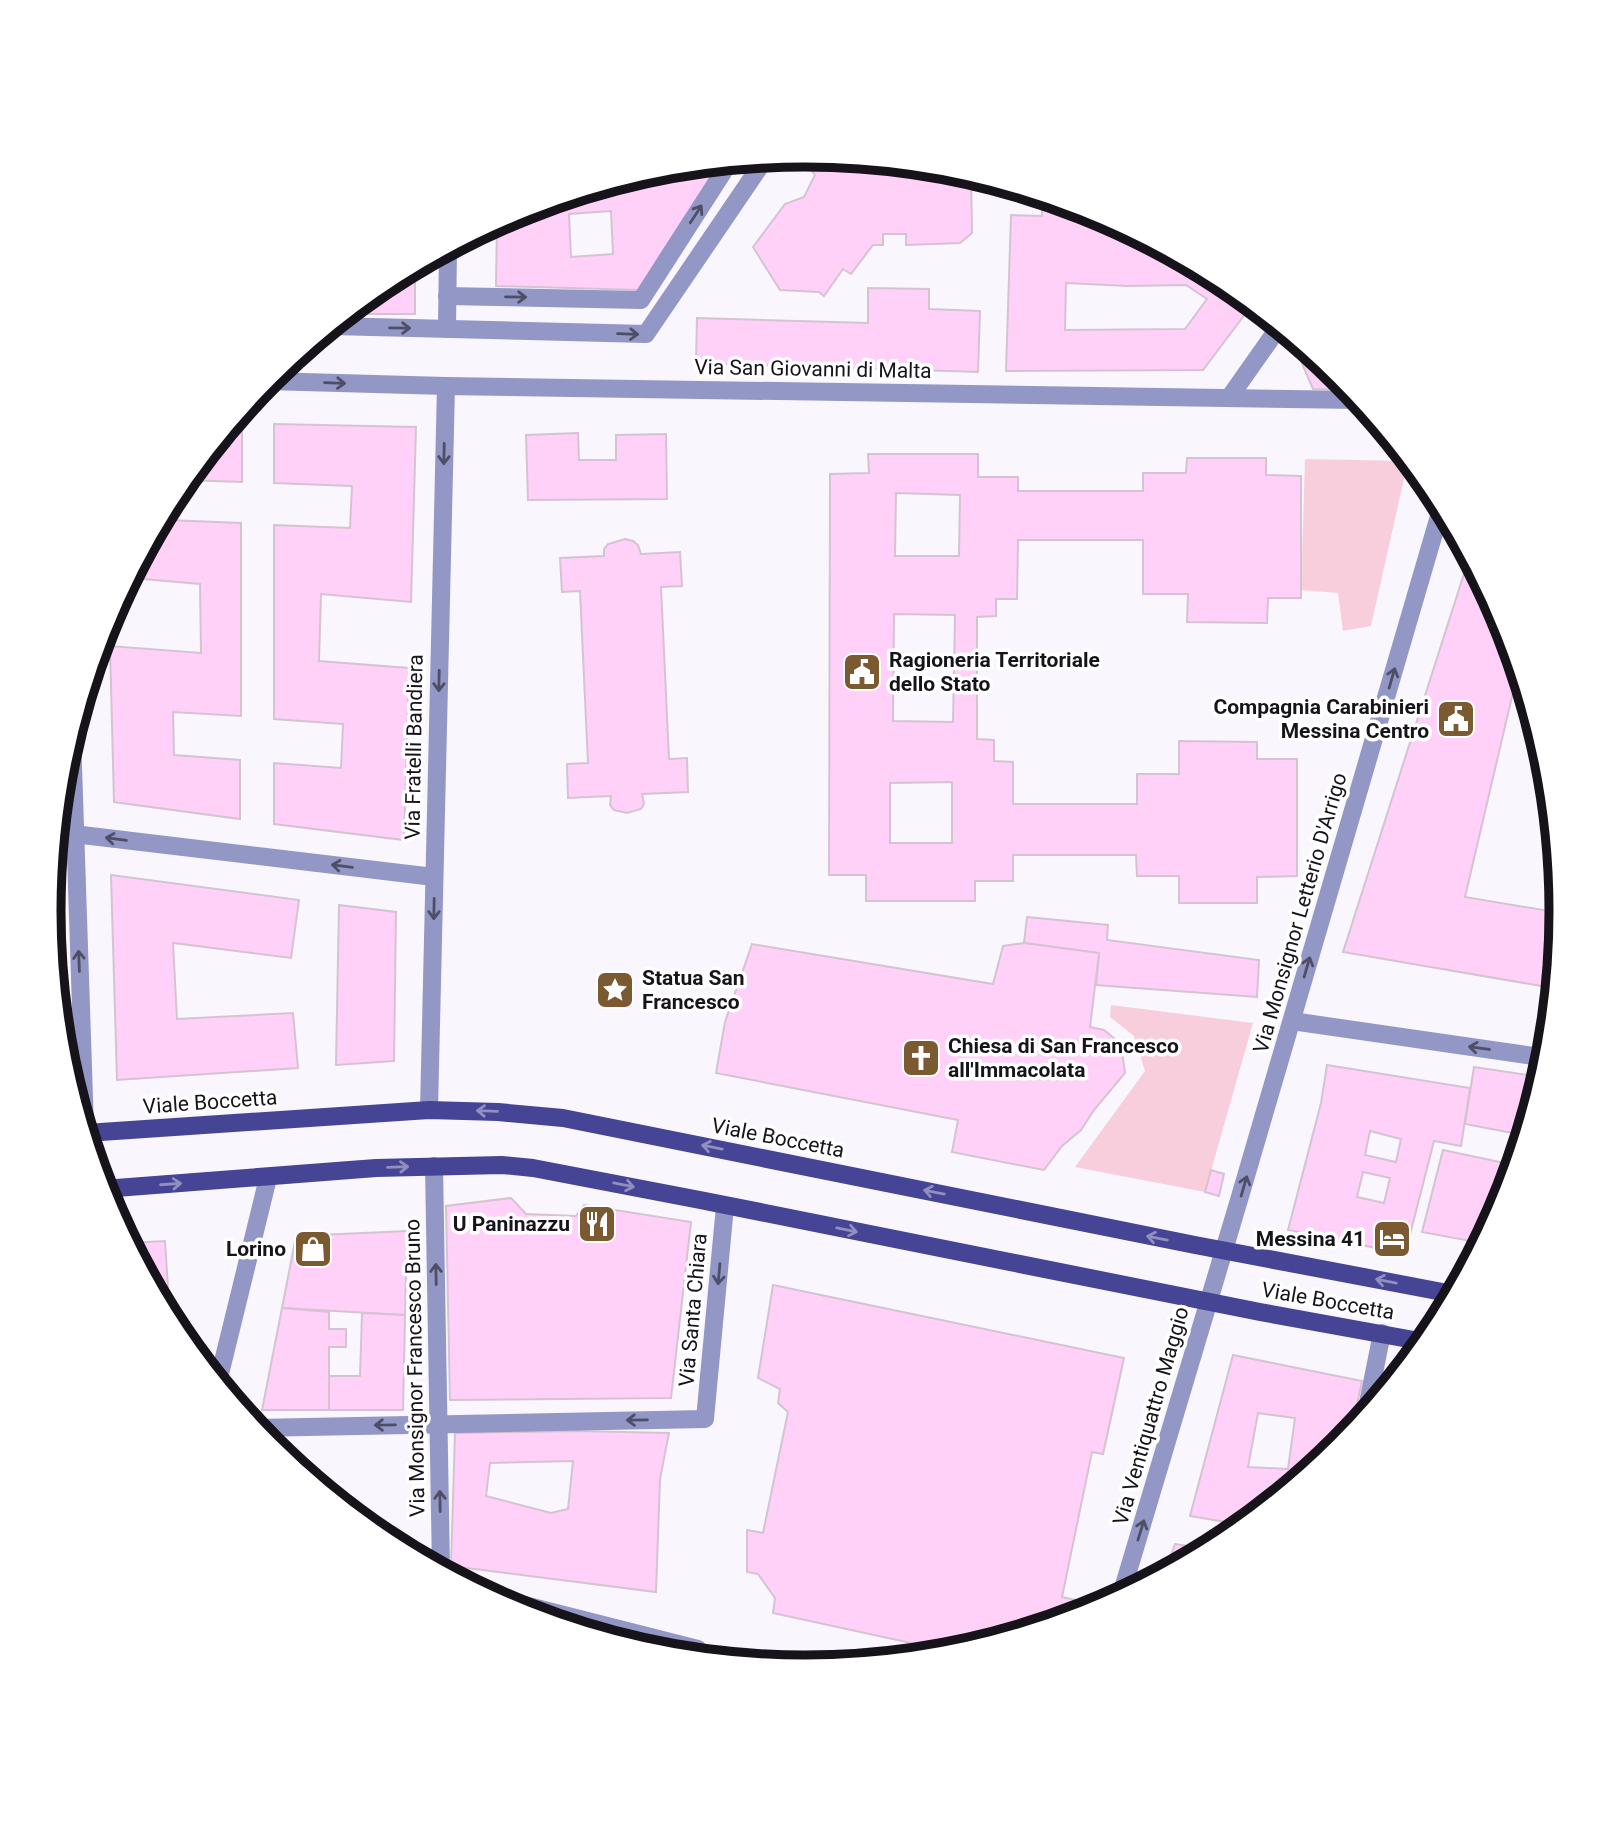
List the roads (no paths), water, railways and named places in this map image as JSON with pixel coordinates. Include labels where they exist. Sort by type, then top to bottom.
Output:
[{"type":"main road","name":"Viale Boccetta","points":[[96,1132],[429,1110],[564,1118],[1224,1251],[1443,1292]]},
{"type":"main road","name":"Viale Boccetta","points":[[115,1188],[433,1166],[502,1165],[533,1168],[1208,1302],[1412,1339]]},
{"type":"street","points":[[346,326],[646,334],[758,169]]},
{"type":"street","points":[[447,296],[640,300],[723,172]]},
{"type":"street","points":[[447,329],[448,259]]},
{"type":"street","points":[[1228,398],[1274,334]]},
{"type":"street","name":"Via San Giovanni di Malta","points":[[283,381],[1345,400]]},
{"type":"street","name":"Via Fratelli Bandiera","points":[[429,1110],[446,386]]},
{"type":"street","name":"Via Monsignor Letterio D'Arrigo","points":[[1224,1251],[1438,521]]},
{"type":"street","points":[[73,782],[84,1089]]},
{"type":"street","points":[[66,833],[434,877]]},
{"type":"street","points":[[1292,1021],[1534,1056]]},
{"type":"street","name":"Via Monsignor Francesco Bruno","points":[[433,1166],[441,1559]]},
{"type":"street","points":[[221,1371],[268,1178]]},
{"type":"street","name":"Via Santa Chiara","points":[[439,1424],[705,1419],[725,1206]]},
{"type":"street","name":"Via Ventiquattro Maggio","points":[[1125,1582],[1224,1251]]},
{"type":"street","points":[[1370,1394],[1382,1333]]},
{"type":"street","points":[[270,1428],[439,1424]]},
{"type":"place","name":"Ragioneria Territoriale dello Stato","points":[[862,672]]},
{"type":"place","name":"Compagnia Carabinieri Messina Centro","points":[[1456,719]]},
{"type":"place","name":"Statua San Francesco","points":[[615,990]]},
{"type":"place","name":"Chiesa di San Francesco all'Immacolata","points":[[921,1058]]},
{"type":"place","name":"U Paninazzu","points":[[597,1224]]},
{"type":"place","name":"Messina 41","points":[[1392,1239]]},
{"type":"place","name":"Lorino","points":[[313,1249]]}]
